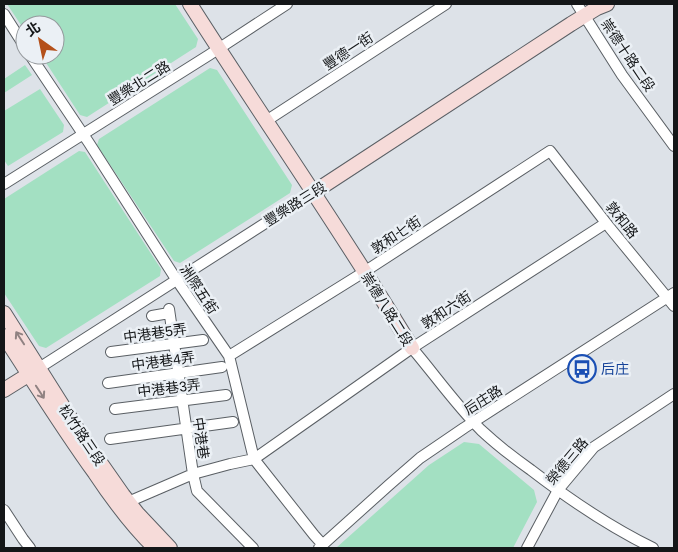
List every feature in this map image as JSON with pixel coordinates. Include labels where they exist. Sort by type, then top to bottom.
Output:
[{"type":"street","name":"崇德八路二段","points":[[190,4],[314,192],[412,348],[465,413],[509,453],[558,490],[610,525],[653,548]]},
{"type":"street","name":"豐樂北二路","points":[[4,184],[287,4]]},
{"type":"street","name":"豐德一街","points":[[266,120],[446,4]]},
{"type":"street","name":"崇德十路二段","points":[[577,4],[622,75],[674,146]]},
{"type":"street","name":"豐樂路三段","points":[[4,390],[597,8],[607,4]]},
{"type":"street","points":[[4,14],[15,31]]},
{"type":"street","name":"洲際五街","points":[[37,65],[176,279],[229,356],[254,459],[321,546]]},
{"type":"street","name":"敦和路","points":[[550,151],[606,222],[672,299]]},
{"type":"street","name":"敦和七街","points":[[229,356],[364,272],[550,151]]},
{"type":"street","name":"敦和六街","points":[[254,459],[412,348],[606,222]]},
{"type":"street","name":"后庄路","points":[[321,546],[420,458],[474,422],[672,299]]},
{"type":"street","name":"中港巷","points":[[152,316],[169,311],[197,491],[253,548]]},
{"type":"street","name":"松竹路三段","points":[[4,313],[72,440],[134,526],[155,548]]},
{"type":"street","name":"松竹路三段","points":[[4,336],[34,371],[128,502],[170,548]]},
{"type":"street","name":"中港巷5弄","points":[[112,352],[203,340]]},
{"type":"street","name":"中港巷4弄","points":[[108,383],[222,367]]},
{"type":"street","name":"榮德三路","points":[[527,548],[558,490],[594,447],[674,394]]},
{"type":"street","name":"中港巷3弄","points":[[115,409],[226,395]]},
{"type":"street","points":[[110,439],[233,422]]},
{"type":"street","points":[[128,502],[193,474],[254,459]]},
{"type":"street","points":[[4,510],[30,548]]},
{"type":"green space","points":[[7,4],[175,4],[198,39],[196,47],[87,117],[80,115],[48,65],[65,65],[65,15],[15,16]]},
{"type":"green space","points":[[25,65],[32,75],[4,93],[4,79]]},
{"type":"green space","points":[[210,68],[217,70],[292,185],[290,193],[180,263],[174,261],[97,145],[99,139]]},
{"type":"green space","points":[[40,89],[64,125],[63,132],[8,166],[4,160],[4,111]]},
{"type":"green space","points":[[79,151],[85,152],[161,269],[160,276],[46,348],[39,346],[4,293],[4,199]]},
{"type":"green space","points":[[464,442],[479,444],[534,490],[537,502],[513,548],[336,548],[429,465]]},
{"type":"place","name":"后庄","points":[[582,369]]}]
